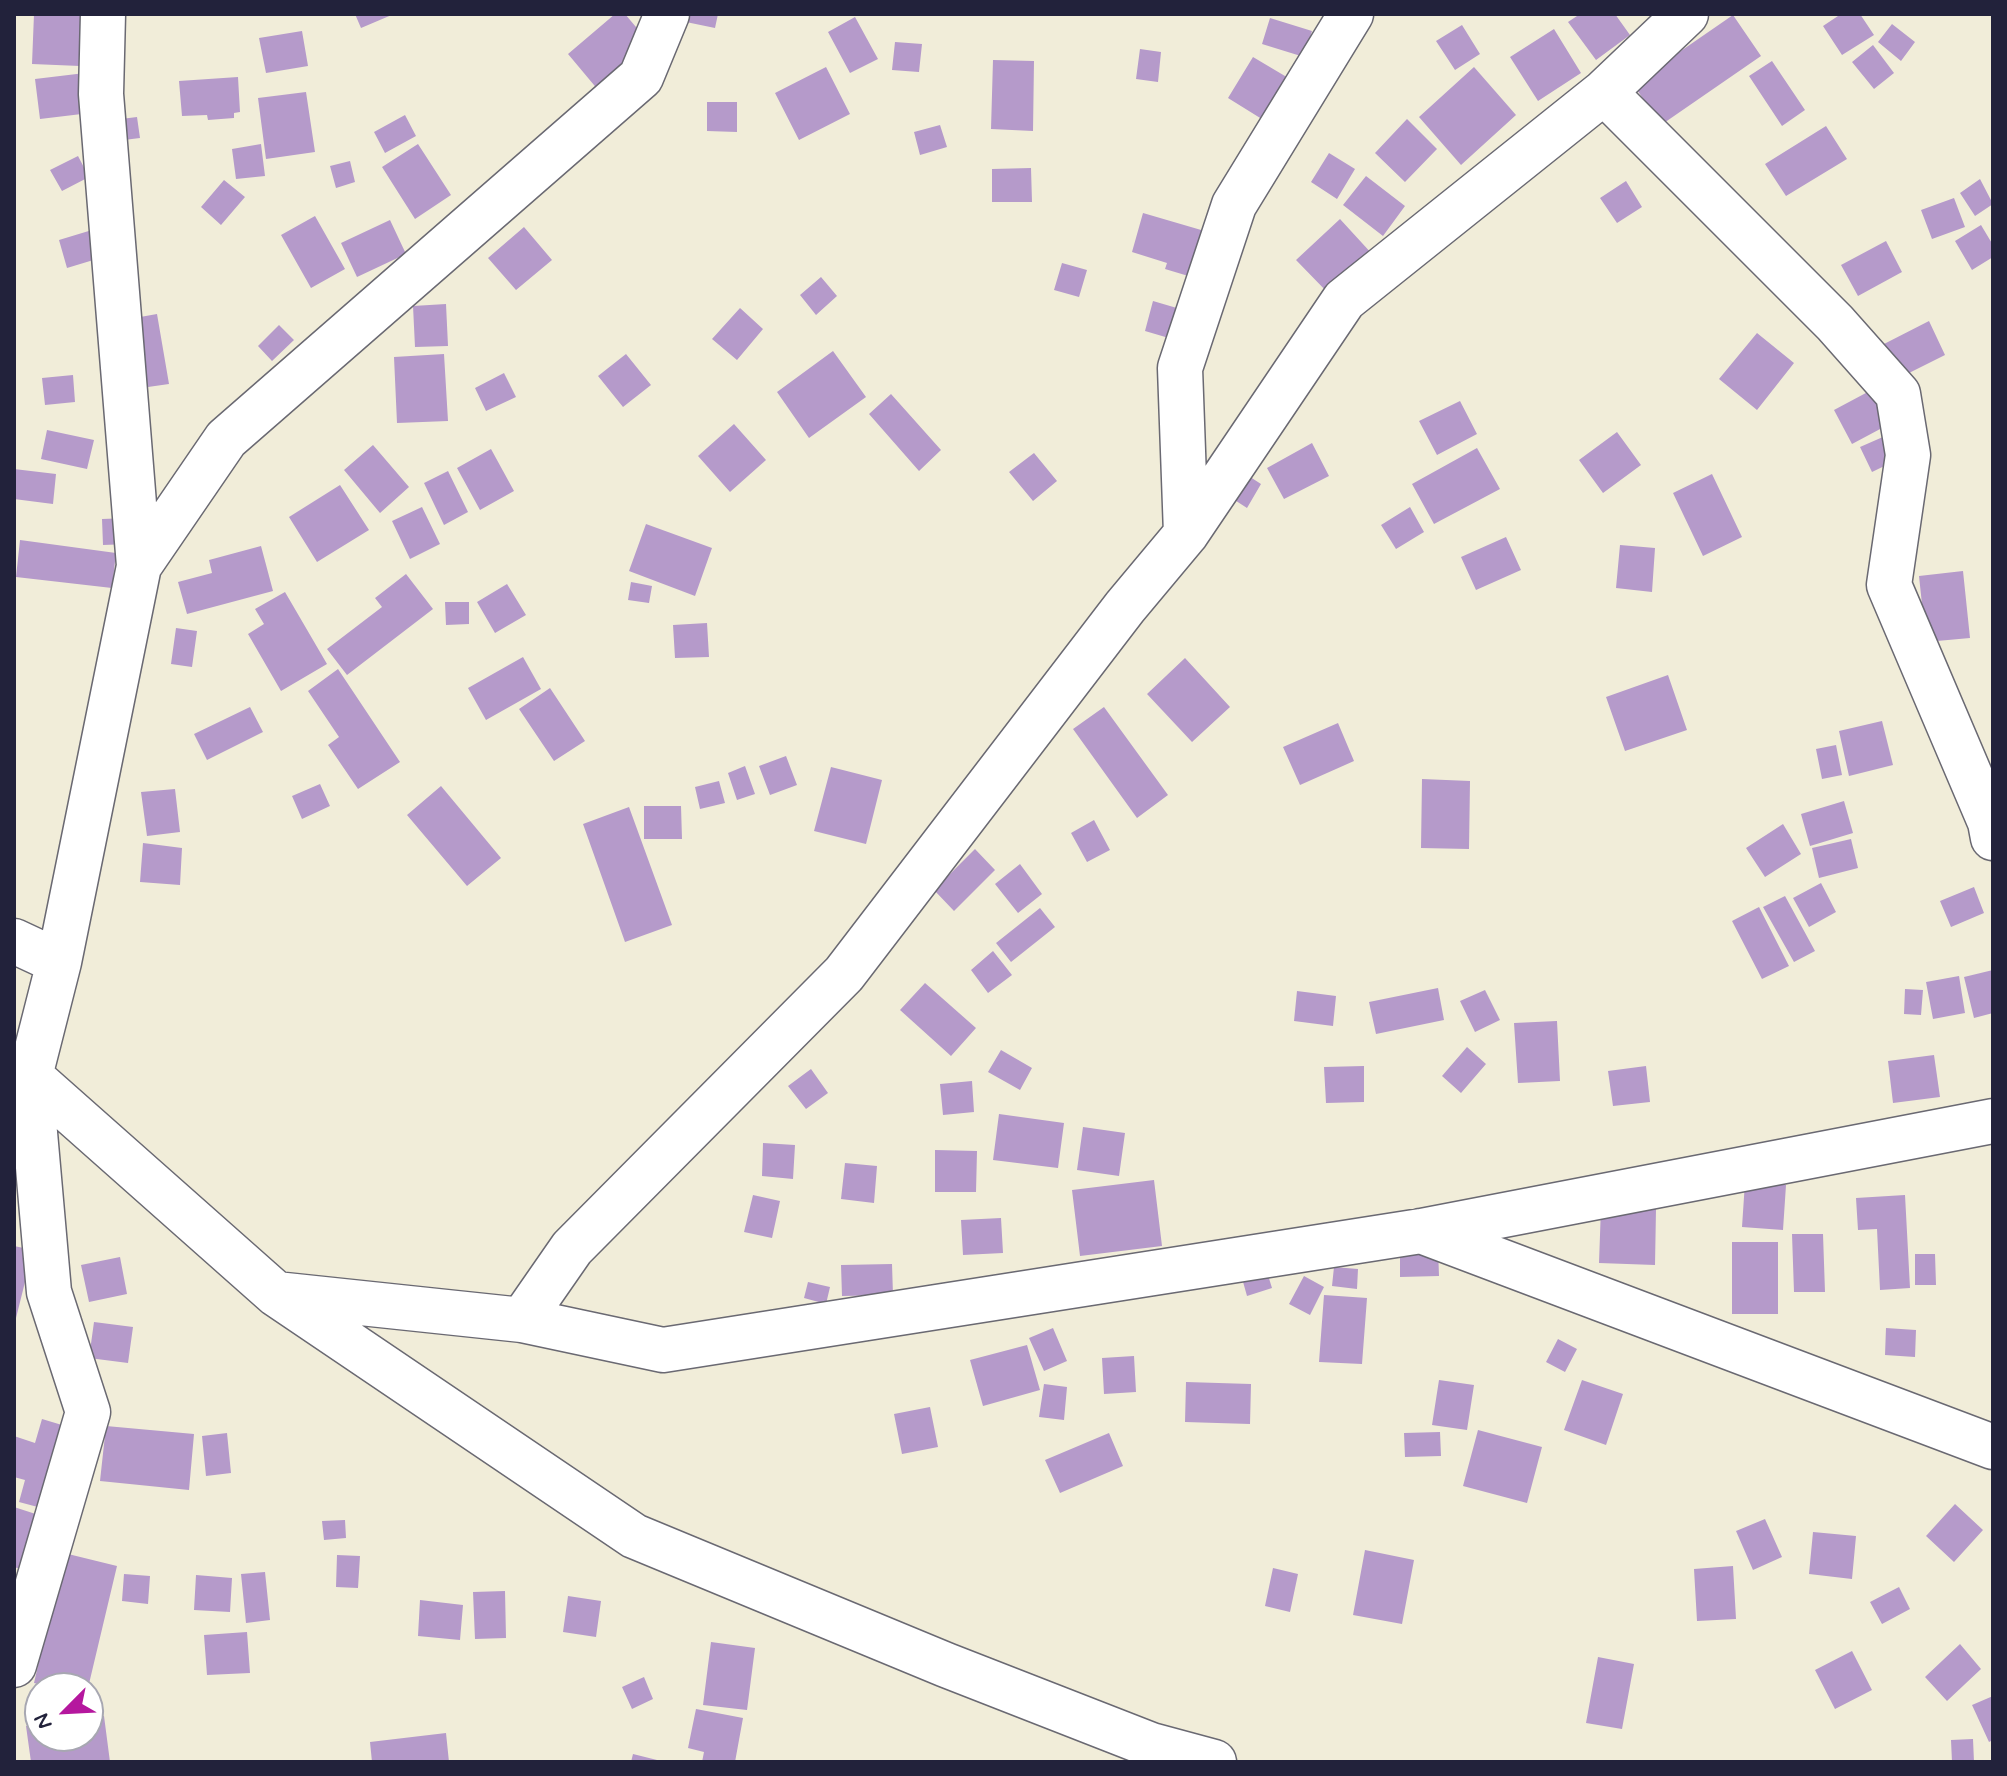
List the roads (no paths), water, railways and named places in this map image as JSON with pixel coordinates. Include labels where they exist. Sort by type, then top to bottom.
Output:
[{"type":"street","points":[[14,1665],[88,1412],[49,1292],[30,1076],[59,962],[139,566],[101,94],[103,14]]},
{"type":"street","points":[[139,566],[226,439],[641,77],[667,14]]},
{"type":"street","points":[[1186,534],[1180,368],[1234,205],[1351,14]]},
{"type":"street","points":[[522,1320],[572,1248],[844,974],[1125,607],[1186,534],[1344,300],[1604,92],[1686,14]]},
{"type":"street","points":[[1604,92],[1835,323],[1898,394],[1908,455],[1889,585],[1990,822],[1993,838]]},
{"type":"street","points":[[14,941],[59,962]]},
{"type":"street","points":[[14,977],[59,962]]},
{"type":"street","points":[[30,1076],[276,1294],[634,1536],[946,1665],[1151,1745],[1214,1762]]},
{"type":"street","points":[[276,1294],[522,1320],[663,1350],[1421,1231],[1993,1121]]},
{"type":"street","points":[[1421,1231],[1993,1447]]}]
